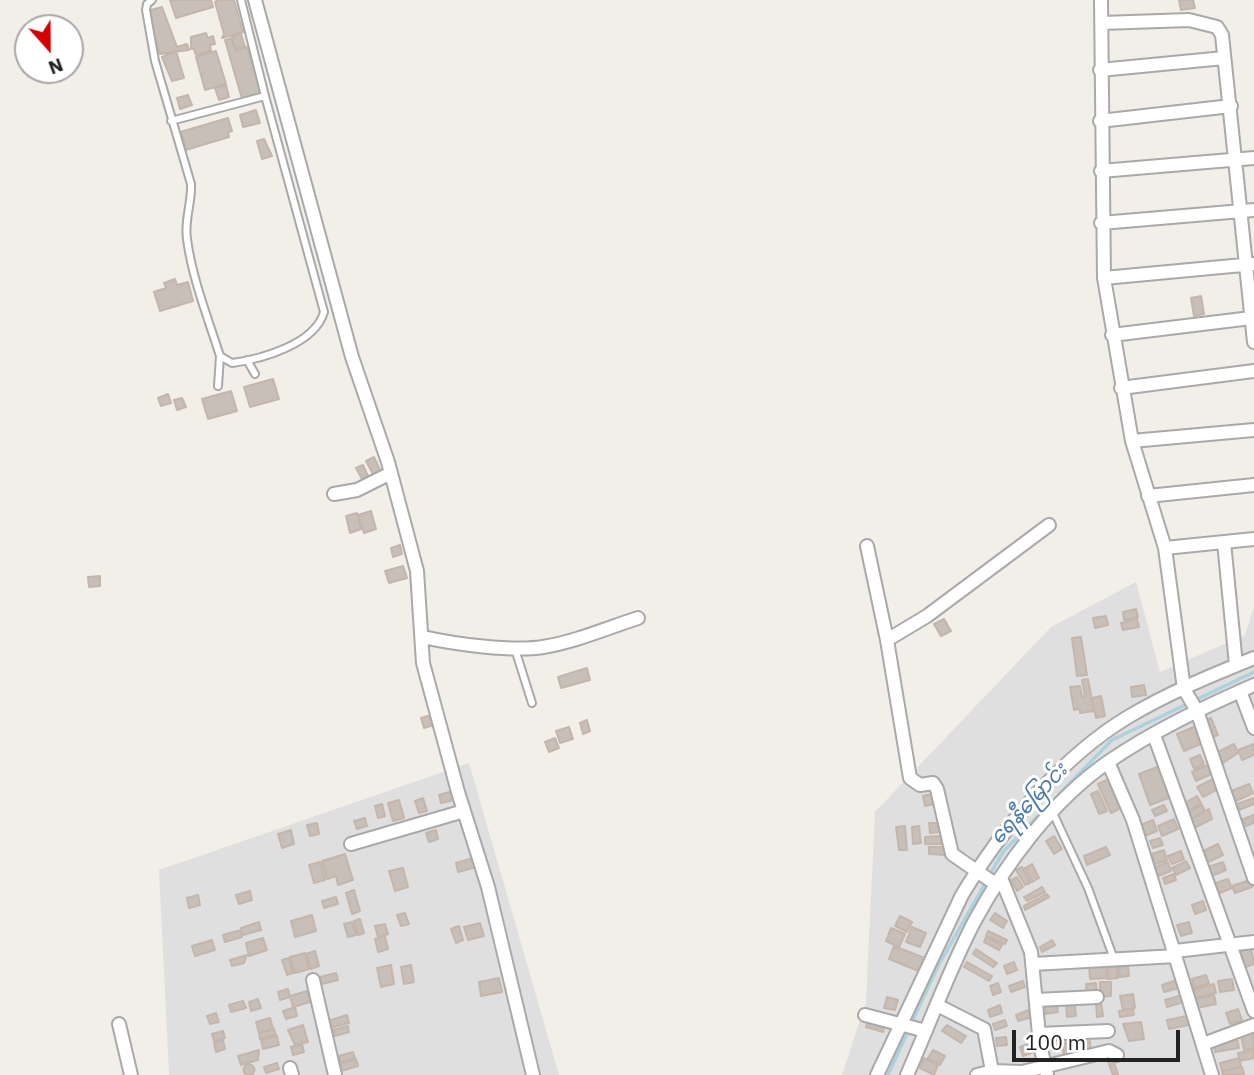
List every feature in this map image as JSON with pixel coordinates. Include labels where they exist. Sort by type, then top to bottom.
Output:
[{"type":"street","points":[[255,0],[352,357],[391,473],[417,571],[425,637],[423,663],[488,887],[533,1075]]},
{"type":"street","points":[[1101,0],[1101,223],[1104,278],[1121,388],[1132,441],[1165,548],[1185,691],[1196,709],[1254,878]]},
{"type":"street","points":[[1102,23],[1189,20],[1217,27],[1222,36],[1235,160],[1247,210],[1254,342]]},
{"type":"street","points":[[1100,70],[1224,58]]},
{"type":"street","points":[[1100,121],[1231,106]]},
{"type":"street","points":[[1101,171],[1254,158]]},
{"type":"street","points":[[1101,223],[1247,210]]},
{"type":"street","points":[[1104,278],[1250,264]]},
{"type":"street","points":[[1112,335],[1251,318]]},
{"type":"street","points":[[1121,388],[1254,371]]},
{"type":"street","points":[[1132,441],[1254,430]]},
{"type":"street","points":[[334,494],[369,485],[391,473]]},
{"type":"street","points":[[1148,496],[1254,485]]},
{"type":"street","points":[[887,640],[927,616],[1049,525]]},
{"type":"street","points":[[1165,548],[1254,540]]},
{"type":"street","points":[[1224,542],[1236,665]]},
{"type":"street","points":[[867,546],[887,640],[910,778],[920,785],[933,783],[942,806],[949,849],[955,857],[977,872],[998,882],[1025,933],[1033,964],[1039,1034],[1046,1071]]},
{"type":"street","points":[[425,637],[443,641],[544,647],[638,618]]},
{"type":"street","points":[[877,1075],[977,872],[1028,804],[1090,747],[1128,717],[1254,658]]},
{"type":"street","points":[[908,1075],[961,949],[998,882],[1053,813],[1106,762],[1196,709],[1254,685]]},
{"type":"street","points":[[1240,691],[1254,728]]},
{"type":"street","points":[[1154,735],[1254,1011]]},
{"type":"street","points":[[1090,747],[1106,762],[1133,820],[1212,1075]]},
{"type":"street","points":[[351,844],[464,811]]},
{"type":"street","points":[[1033,964],[1175,953],[1254,942]]},
{"type":"street","points":[[940,944],[961,949]]},
{"type":"street","points":[[313,980],[335,1075]]},
{"type":"street","points":[[1036,1000],[1097,997]]},
{"type":"street","points":[[937,1005],[984,1029],[992,1071]]},
{"type":"street","points":[[865,1015],[925,1031]]},
{"type":"street","points":[[119,1024],[131,1075]]},
{"type":"street","points":[[1203,1044],[1254,1025]]},
{"type":"street","points":[[1039,1034],[1108,1031]]},
{"type":"street","points":[[977,1075],[992,1071],[1046,1071],[1109,1051],[1117,1055]]},
{"type":"lane","points":[[152,0],[147,4],[146,10],[171,121],[191,184],[192,202],[186,236],[191,265],[220,356],[218,386]]},
{"type":"lane","points":[[220,356],[232,363],[300,342],[320,324],[324,312],[241,0]]},
{"type":"lane","points":[[171,121],[265,96]]},
{"type":"lane","points":[[247,360],[255,374]]},
{"type":"lane","points":[[515,647],[532,703]]},
{"type":"lane","points":[[1053,813],[1088,888],[1114,959]]},
{"type":"shaded area","points":[[1136,582],[1160,672],[1245,635],[1254,607],[1254,1075],[842,1075],[866,1002],[875,812],[1051,627]]},
{"type":"shaded area","points":[[469,763],[559,1075],[169,1075],[159,870]]},
{"type":"building","points":[[170,0],[211,0],[213,7],[176,18]]},
{"type":"building","points":[[234,0],[243,32],[222,38],[224,34],[215,2]]},
{"type":"building","points":[[1179,0],[1193,0],[1195,8],[1181,10]]},
{"type":"building","points":[[162,7],[177,47],[187,44],[189,50],[160,54],[147,11]]},
{"type":"building","points":[[206,33],[208,38],[213,36],[215,44],[210,45],[211,51],[196,55],[194,49],[191,49],[191,37]]},
{"type":"building","points":[[241,34],[245,47],[235,49],[232,37]]},
{"type":"building","points":[[232,38],[235,51],[247,47],[261,93],[242,99],[225,40]]},
{"type":"building","points":[[176,51],[184,78],[172,81],[162,57]]},
{"type":"building","points":[[216,51],[226,84],[205,90],[196,57]]},
{"type":"building","points":[[226,85],[229,97],[219,100],[215,88]]},
{"type":"building","points":[[188,95],[192,105],[180,109],[177,98]]},
{"type":"building","points":[[256,110],[260,123],[243,127],[240,115]]},
{"type":"building","points":[[228,118],[232,131],[228,132],[229,137],[186,150],[183,137],[178,139],[177,133]]},
{"type":"building","points":[[264,139],[272,156],[262,159],[257,141]]},
{"type":"building","points":[[175,279],[177,285],[188,282],[193,301],[160,311],[154,292],[166,288],[164,283]]},
{"type":"building","points":[[1201,296],[1204,314],[1194,316],[1191,298]]},
{"type":"building","points":[[273,379],[279,399],[250,407],[244,387]]},
{"type":"building","points":[[231,391],[237,411],[208,419],[202,399]]},
{"type":"building","points":[[168,394],[171,403],[161,406],[158,398]]},
{"type":"building","points":[[182,398],[186,407],[177,410],[174,400]]},
{"type":"building","points":[[374,457],[381,472],[374,476],[366,461]]},
{"type":"building","points":[[363,465],[368,476],[362,479],[356,468]]},
{"type":"building","points":[[371,511],[376,529],[364,533],[358,515]]},
{"type":"building","points":[[357,513],[361,529],[350,533],[346,516]]},
{"type":"building","points":[[400,545],[402,554],[393,557],[391,548]]},
{"type":"building","points":[[403,566],[407,578],[389,583],[385,571]]},
{"type":"building","points":[[100,576],[100,586],[89,587],[88,577]]},
{"type":"building","points":[[1136,609],[1138,617],[1124,620],[1123,612]]},
{"type":"building","points":[[1106,616],[1108,625],[1095,628],[1093,618]]},
{"type":"building","points":[[944,619],[951,631],[941,636],[934,624]]},
{"type":"building","points":[[1137,619],[1139,627],[1123,630],[1121,623]]},
{"type":"building","points":[[1081,637],[1087,675],[1077,676],[1072,638]]},
{"type":"building","points":[[587,668],[590,680],[561,688],[558,677]]},
{"type":"building","points":[[1088,679],[1094,711],[1080,713],[1080,709],[1074,710],[1070,687],[1080,686],[1082,697],[1085,696],[1082,680]]},
{"type":"building","points":[[1144,685],[1146,695],[1132,697],[1131,687]]},
{"type":"building","points":[[1101,696],[1105,716],[1096,718],[1092,698]]},
{"type":"building","points":[[431,715],[434,725],[424,728],[421,718]]},
{"type":"building","points":[[1211,718],[1218,735],[1210,738],[1203,721]]},
{"type":"building","points":[[587,720],[590,731],[583,734],[580,723]]},
{"type":"building","points":[[1196,726],[1203,743],[1184,751],[1177,734]]},
{"type":"building","points":[[569,727],[573,739],[560,743],[556,731]]},
{"type":"building","points":[[555,738],[559,748],[549,752],[545,742]]},
{"type":"building","points":[[1234,744],[1238,753],[1223,763],[1218,752]]},
{"type":"building","points":[[1254,744],[1254,755],[1242,760],[1238,750]]},
{"type":"building","points":[[1200,755],[1204,764],[1194,769],[1190,759]]},
{"type":"building","points":[[1208,765],[1212,774],[1196,781],[1192,772]]},
{"type":"building","points":[[1160,766],[1171,797],[1150,805],[1139,774]]},
{"type":"building","points":[[1109,779],[1121,808],[1111,813],[1098,784]]},
{"type":"building","points":[[1213,779],[1218,789],[1203,797],[1197,787]]},
{"type":"building","points":[[1249,784],[1253,793],[1236,801],[1231,791]]},
{"type":"building","points":[[453,791],[451,801],[441,803],[439,795]]},
{"type":"building","points":[[1098,791],[1107,811],[1099,814],[1091,794]]},
{"type":"building","points":[[936,793],[938,803],[925,806],[923,796]]},
{"type":"building","points":[[1197,796],[1201,803],[1186,813],[1181,805]]},
{"type":"building","points":[[423,798],[427,811],[419,813],[415,801]]},
{"type":"building","points":[[1254,798],[1254,804],[1239,810],[1237,804]]},
{"type":"building","points":[[399,800],[404,818],[393,821],[388,803]]},
{"type":"building","points":[[382,804],[385,816],[378,818],[375,806]]},
{"type":"building","points":[[1164,805],[1167,811],[1155,816],[1152,810]]},
{"type":"building","points":[[1202,805],[1205,811],[1190,819],[1187,813]]},
{"type":"building","points":[[1209,809],[1212,819],[1192,829],[1188,821]]},
{"type":"building","points":[[1254,815],[1254,823],[1246,826],[1243,819]]},
{"type":"building","points":[[365,818],[367,826],[357,829],[354,821]]},
{"type":"building","points":[[1174,819],[1178,829],[1162,836],[1158,826]]},
{"type":"building","points":[[1153,820],[1157,831],[1145,836],[1141,825]]},
{"type":"building","points":[[317,823],[319,834],[310,836],[307,825]]},
{"type":"building","points":[[929,823],[939,823],[940,832],[930,833]]},
{"type":"building","points":[[905,826],[907,850],[899,850],[896,827]]},
{"type":"building","points":[[919,826],[921,843],[913,844],[912,827]]},
{"type":"building","points":[[291,830],[294,844],[282,848],[278,834]]},
{"type":"building","points":[[436,830],[438,839],[429,842],[426,833]]},
{"type":"building","points":[[941,836],[941,844],[925,844],[925,837]]},
{"type":"building","points":[[1054,836],[1062,849],[1054,854],[1046,841]]},
{"type":"building","points":[[1160,838],[1163,845],[1153,848],[1150,841]]},
{"type":"building","points":[[1218,844],[1223,855],[1204,864],[1199,853]]},
{"type":"building","points":[[929,847],[945,847],[945,855],[929,854]]},
{"type":"building","points":[[1106,847],[1110,855],[1087,865],[1084,856]]},
{"type":"building","points":[[1164,850],[1167,860],[1155,864],[1152,854]]},
{"type":"building","points":[[1181,851],[1184,859],[1172,864],[1168,856]]},
{"type":"building","points":[[345,854],[353,880],[338,885],[336,876],[327,879],[322,861]]},
{"type":"building","points":[[473,858],[476,867],[458,872],[456,863]]},
{"type":"building","points":[[1186,861],[1190,868],[1176,875],[1172,868]]},
{"type":"building","points":[[320,862],[325,880],[314,883],[309,865]]},
{"type":"building","points":[[1168,862],[1171,871],[1158,876],[1155,867]]},
{"type":"building","points":[[1223,862],[1226,870],[1209,877],[1205,868]]},
{"type":"building","points":[[1032,864],[1039,878],[1032,882],[1025,868]]},
{"type":"building","points":[[1022,867],[1030,883],[1025,885],[1016,870]]},
{"type":"building","points":[[403,868],[408,887],[395,891],[389,871]]},
{"type":"building","points":[[1174,874],[1176,880],[1165,884],[1163,878]]},
{"type":"building","points":[[1017,877],[1023,887],[1017,891],[1011,880]]},
{"type":"building","points":[[1228,879],[1232,888],[1217,894],[1213,884]]},
{"type":"building","points":[[1250,880],[1252,887],[1235,893],[1232,886]]},
{"type":"building","points":[[1042,887],[1045,892],[1027,901],[1024,897]]},
{"type":"building","points":[[354,890],[360,911],[352,914],[346,893]]},
{"type":"building","points":[[250,891],[252,900],[239,904],[236,895]]},
{"type":"building","points":[[1047,894],[1049,897],[1025,910],[1024,906]]},
{"type":"building","points":[[198,895],[200,905],[189,908],[187,898]]},
{"type":"building","points":[[336,897],[338,904],[324,908],[322,901]]},
{"type":"building","points":[[1203,901],[1206,910],[1195,914],[1192,905]]},
{"type":"building","points":[[405,913],[409,924],[401,926],[397,915]]},
{"type":"building","points":[[995,913],[1007,921],[1003,928],[990,920]]},
{"type":"building","points":[[312,915],[316,931],[295,937],[291,921]]},
{"type":"building","points":[[900,916],[912,922],[907,932],[895,926]]},
{"type":"building","points":[[360,919],[364,933],[358,935],[354,921]]},
{"type":"building","points":[[259,922],[261,930],[243,935],[241,928]]},
{"type":"building","points":[[352,922],[356,935],[348,937],[344,924]]},
{"type":"building","points":[[1189,922],[1192,933],[1181,936],[1177,925]]},
{"type":"building","points":[[480,923],[484,936],[468,940],[464,927]]},
{"type":"building","points":[[385,924],[388,934],[378,937],[375,926]]},
{"type":"building","points":[[459,926],[463,940],[456,943],[451,929]]},
{"type":"building","points":[[912,927],[926,933],[920,947],[906,942]]},
{"type":"building","points":[[891,928],[905,934],[899,947],[886,941]]},
{"type":"building","points":[[241,930],[242,937],[225,942],[223,935]]},
{"type":"building","points":[[988,931],[1007,940],[1005,944],[986,936]]},
{"type":"building","points":[[385,936],[388,949],[378,952],[375,939]]},
{"type":"building","points":[[986,937],[1002,945],[999,950],[984,942]]},
{"type":"building","points":[[263,938],[267,950],[249,956],[246,943]]},
{"type":"building","points":[[212,940],[215,950],[195,956],[192,946]]},
{"type":"building","points":[[1052,940],[1055,945],[1042,952],[1040,947]]},
{"type":"building","points":[[894,946],[927,959],[921,972],[889,959]]},
{"type":"building","points":[[1251,948],[1254,964],[1241,969],[1236,953]]},
{"type":"building","points":[[976,949],[997,963],[993,967],[973,954]]},
{"type":"building","points":[[315,951],[319,966],[311,969],[306,954]]},
{"type":"building","points":[[305,953],[309,969],[295,973],[290,957]]},
{"type":"building","points":[[247,955],[244,963],[232,966],[230,960]]},
{"type":"building","points":[[289,958],[293,973],[287,975],[282,960]]},
{"type":"building","points":[[967,962],[992,976],[989,981],[964,967]]},
{"type":"building","points":[[1014,962],[1017,970],[1007,974],[1004,966]]},
{"type":"building","points":[[391,965],[394,984],[381,987],[377,968]]},
{"type":"building","points":[[411,965],[414,982],[404,984],[401,967]]},
{"type":"building","points":[[1106,965],[1107,978],[1090,979],[1089,966]]},
{"type":"building","points":[[1117,966],[1118,978],[1108,979],[1107,967]]},
{"type":"building","points":[[1128,966],[1129,976],[1120,977],[1118,967]]},
{"type":"building","points":[[336,973],[338,980],[322,984],[320,977]]},
{"type":"building","points":[[1206,975],[1209,983],[1194,988],[1192,979]]},
{"type":"building","points":[[499,978],[502,992],[481,996],[479,982]]},
{"type":"building","points":[[1232,979],[1234,990],[1220,992],[1218,981]]},
{"type":"building","points":[[1177,980],[1179,988],[1164,992],[1162,985]]},
{"type":"building","points":[[1023,981],[1025,987],[1011,992],[1009,986]]},
{"type":"building","points":[[1100,982],[1111,982],[1111,996],[1100,997]]},
{"type":"building","points":[[998,983],[1001,992],[993,995],[990,986]]},
{"type":"building","points":[[1096,983],[1097,996],[1087,997],[1086,984]]},
{"type":"building","points":[[1214,984],[1216,993],[1195,998],[1193,990]]},
{"type":"building","points":[[288,989],[290,997],[280,1000],[278,992]]},
{"type":"building","points":[[307,991],[310,1002],[293,1007],[290,996]]},
{"type":"building","points":[[1133,994],[1135,1008],[1123,1010],[1120,996]]},
{"type":"building","points":[[1182,995],[1184,1002],[1167,1007],[1165,1000]]},
{"type":"building","points":[[1214,995],[1216,1004],[1197,1008],[1195,999]]},
{"type":"building","points":[[887,997],[898,1000],[895,1010],[884,1008]]},
{"type":"building","points":[[258,999],[261,1008],[251,1011],[249,1002]]},
{"type":"building","points":[[243,1001],[246,1008],[231,1012],[229,1005]]},
{"type":"building","points":[[1101,1002],[1103,1016],[1097,1017],[1096,1003]]},
{"type":"building","points":[[1057,1003],[1058,1012],[1046,1014],[1045,1005]]},
{"type":"building","points":[[1000,1005],[1002,1013],[990,1017],[988,1010]]},
{"type":"building","points":[[1075,1005],[1076,1016],[1067,1017],[1066,1006]]},
{"type":"building","points":[[295,1007],[297,1016],[286,1019],[283,1011]]},
{"type":"building","points":[[1133,1009],[1134,1015],[1120,1017],[1119,1011]]},
{"type":"building","points":[[1238,1009],[1242,1020],[1230,1024],[1226,1013]]},
{"type":"building","points":[[1029,1010],[1032,1017],[1018,1021],[1016,1015]]},
{"type":"building","points":[[216,1013],[219,1022],[210,1024],[207,1016]]},
{"type":"building","points":[[347,1015],[349,1023],[330,1028],[328,1021]]},
{"type":"building","points":[[1187,1016],[1189,1025],[1169,1029],[1167,1020]]},
{"type":"building","points":[[869,1017],[886,1022],[883,1032],[866,1027]]},
{"type":"building","points":[[270,1018],[273,1029],[259,1033],[256,1022]]},
{"type":"building","points":[[1005,1020],[1007,1026],[995,1030],[993,1024]]},
{"type":"building","points":[[1141,1022],[1144,1039],[1129,1041],[1123,1024]]},
{"type":"building","points":[[303,1025],[308,1042],[295,1045],[288,1030]]},
{"type":"building","points":[[947,1025],[966,1036],[961,1043],[942,1031]]},
{"type":"building","points":[[348,1026],[349,1032],[335,1036],[333,1030]]},
{"type":"building","points":[[274,1029],[276,1035],[260,1039],[259,1033]]},
{"type":"building","points":[[223,1031],[225,1038],[214,1041],[212,1034]]},
{"type":"building","points":[[1254,1032],[1254,1048],[1244,1050],[1241,1035]]},
{"type":"building","points":[[277,1036],[279,1045],[263,1049],[261,1040]]},
{"type":"building","points":[[1006,1037],[1007,1045],[997,1046],[996,1038]]},
{"type":"building","points":[[1237,1039],[1239,1048],[1215,1052],[1214,1043]]},
{"type":"building","points":[[223,1040],[225,1049],[216,1052],[214,1043]]},
{"type":"building","points":[[1077,1041],[1079,1056],[1072,1057],[1071,1042]]},
{"type":"building","points":[[1090,1041],[1091,1053],[1082,1054],[1080,1042]]},
{"type":"building","points":[[1069,1042],[1070,1055],[1064,1056],[1062,1043]]},
{"type":"building","points":[[1031,1043],[1034,1052],[1023,1056],[1020,1047]]},
{"type":"building","points":[[302,1044],[304,1052],[293,1055],[291,1047]]},
{"type":"building","points":[[259,1050],[258,1060],[241,1065],[238,1056]]},
{"type":"building","points":[[933,1050],[945,1056],[940,1065],[928,1058]]},
{"type":"building","points":[[1254,1050],[1254,1058],[1240,1061],[1238,1053]]},
{"type":"building","points":[[353,1052],[355,1058],[341,1063],[339,1056]]},
{"type":"building","points":[[1112,1057],[1118,1074],[1116,1075],[1113,1075],[1107,1059]]},
{"type":"building","points":[[924,1058],[938,1065],[934,1075],[920,1068]]},
{"type":"building","points":[[1239,1058],[1241,1067],[1222,1071],[1220,1063]]},
{"type":"building","points":[[356,1059],[358,1066],[341,1071],[339,1064]]},
{"type":"building","points":[[277,1063],[279,1069],[266,1073],[264,1067]]},
{"type":"building","points":[[249,1065],[253,1066],[253,1074],[249,1075],[245,1074],[244,1070],[245,1066]]},
{"type":"building","points":[[1242,1067],[1244,1075],[1223,1075],[1222,1071]]},
{"type":"waterway","name":"ရေနီမြောင်း","points":[[989,876],[1003,852],[1112,740],[1254,672]]},
{"type":"waterway","name":"ရေနီမြောင်း","points":[[911,1024],[938,966],[986,882]]},
{"type":"waterway","name":"ရေနီမြောင်း","points":[[888,1075],[908,1031]]}]
